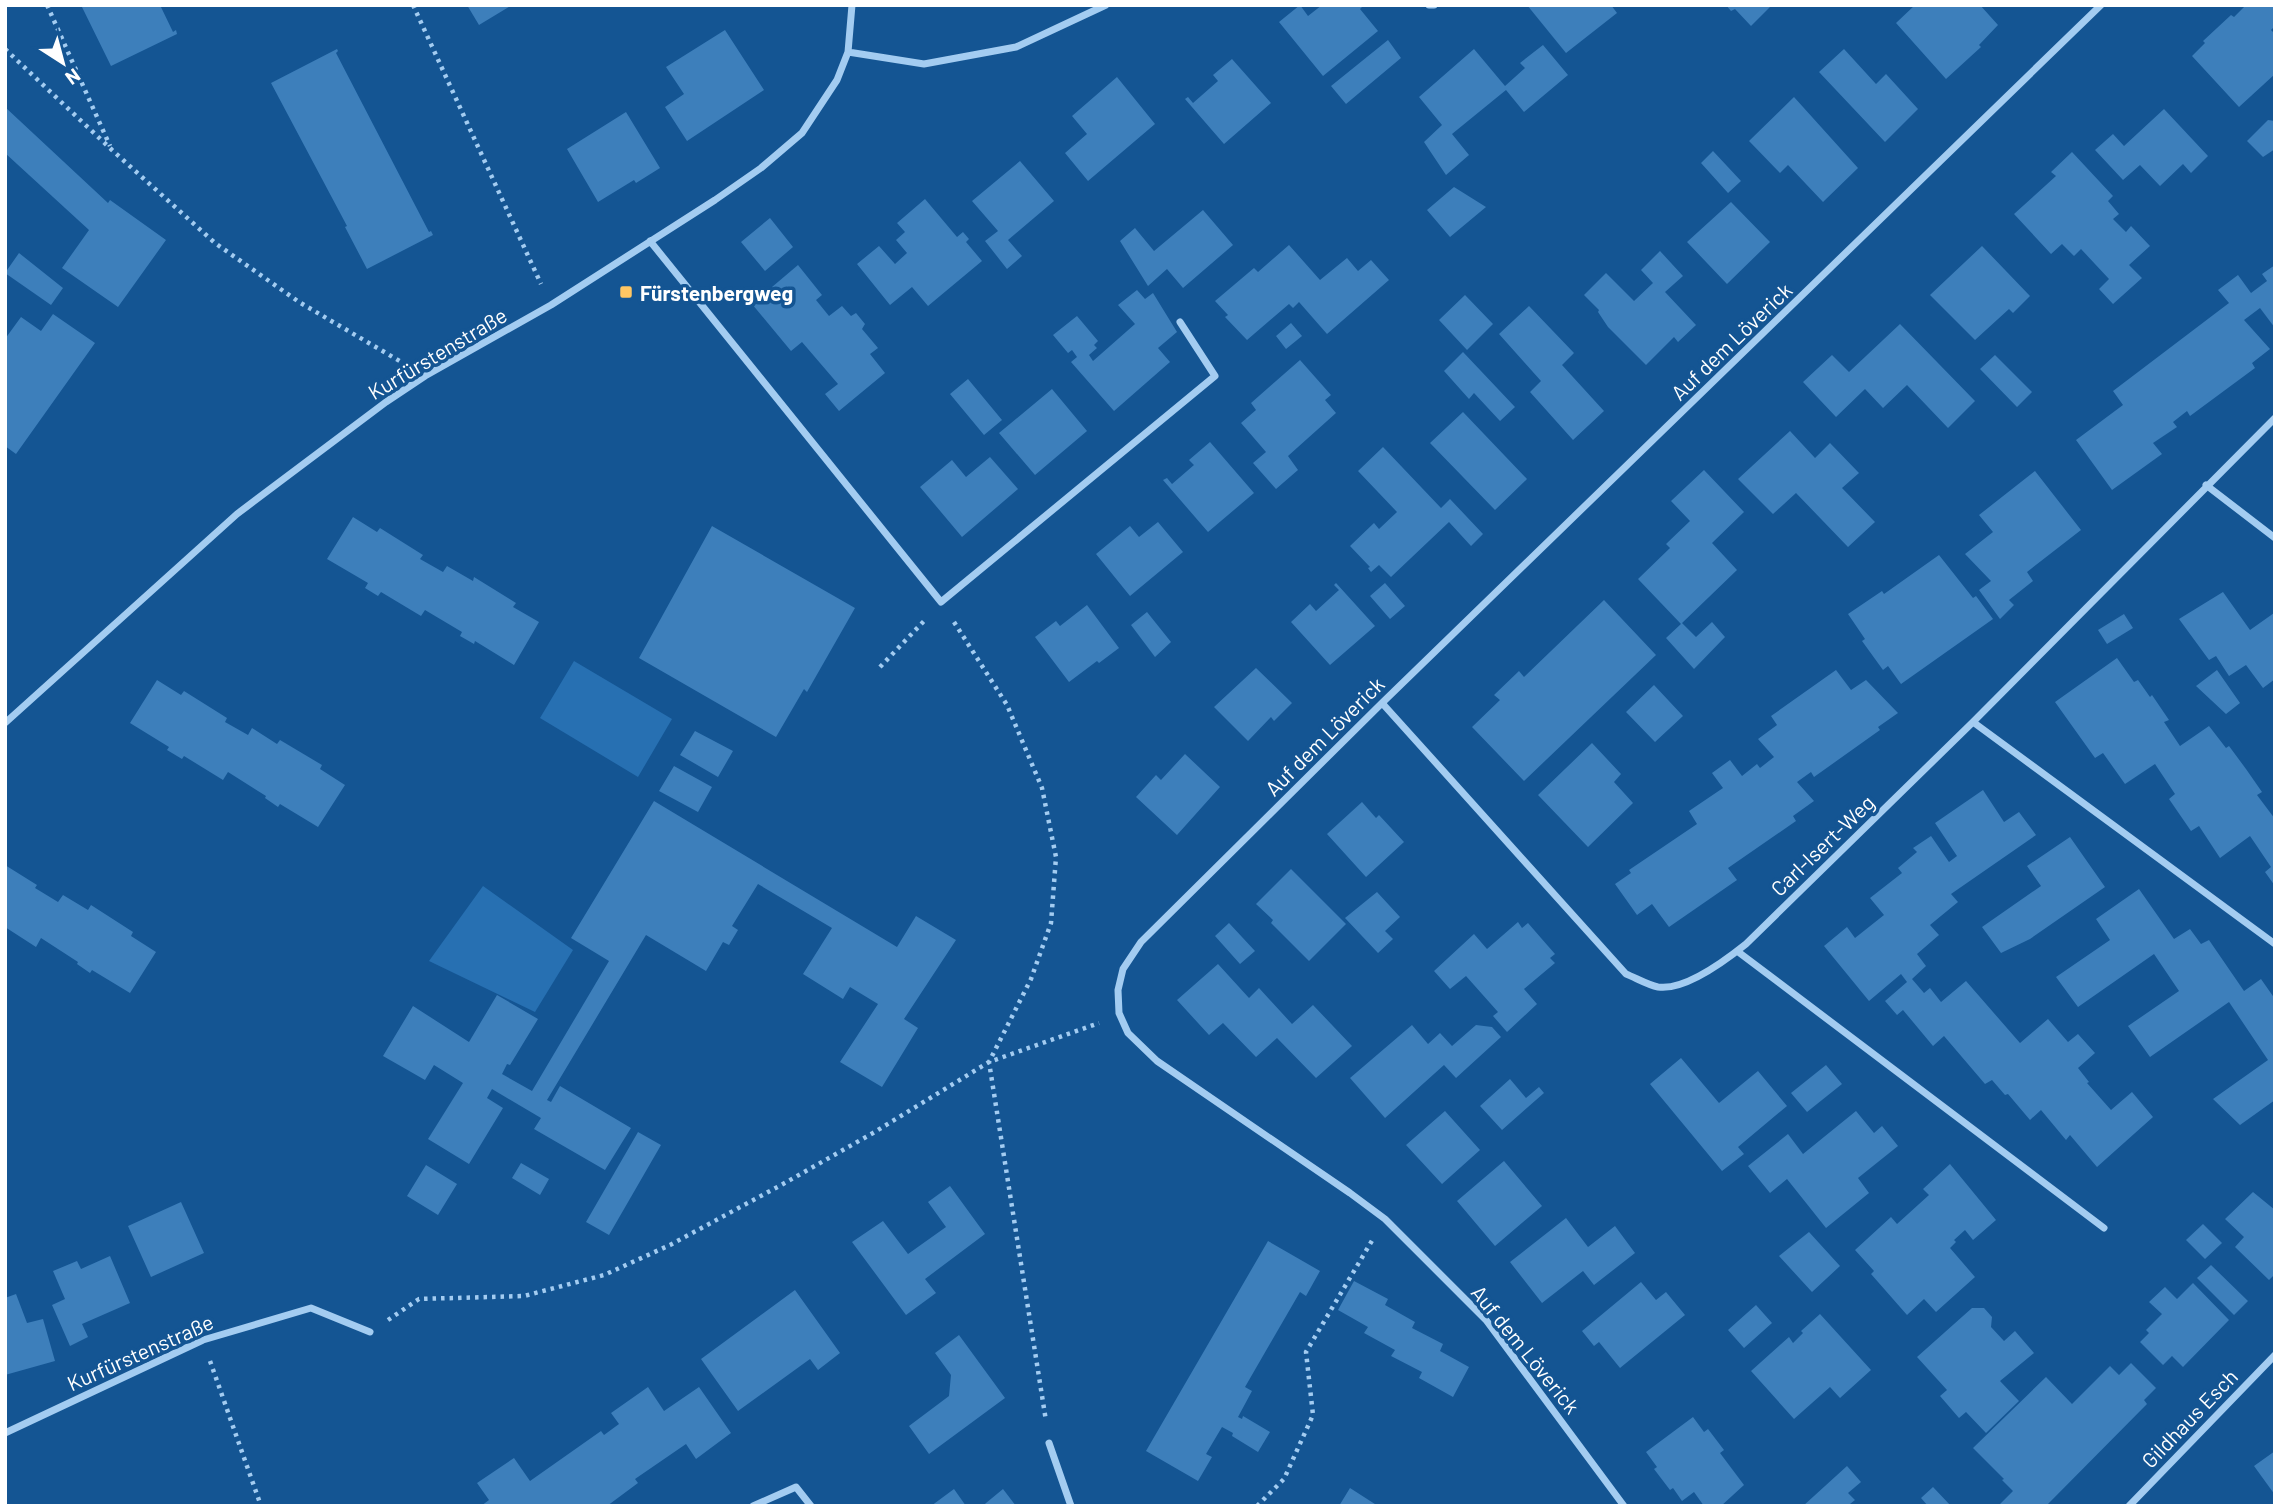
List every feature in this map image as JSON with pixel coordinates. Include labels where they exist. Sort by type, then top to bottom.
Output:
[{"type":"street","name":"Kurfürstenstraße","points":[[5,723],[237,514],[386,402],[425,376],[551,305],[650,241],[733,187],[802,133],[837,80],[848,52],[852,5]]},
{"type":"street","points":[[848,52],[924,64],[1016,47],[1106,5]]},
{"type":"street","name":"Auf dem Löverick","points":[[1624,1506],[1486,1320],[1385,1219],[1157,1061],[1128,1033],[1119,1013],[1118,990],[1123,969],[1141,942],[1382,703],[2101,5]]},
{"type":"street","points":[[650,241],[941,602],[1215,376],[1180,322]]},
{"type":"street","name":"Carl-Isert-Weg","points":[[1382,703],[1626,974],[1658,987],[1683,983],[1720,965],[1737,951],[1973,722],[2275,418]]},
{"type":"street","points":[[2206,485],[2275,538]]},
{"type":"street","points":[[1973,722],[2275,944]]},
{"type":"street","points":[[1737,951],[2104,1228]]},
{"type":"street","name":"Kurfürstenstraße","points":[[5,1433],[203,1340],[311,1308],[370,1332]]},
{"type":"street","name":"Gildhaus Esch","points":[[2129,1506],[2275,1355]]},
{"type":"street","points":[[1049,1443],[1070,1506]]},
{"type":"street","points":[[753,1506],[796,1487],[811,1506]]},
{"type":"path","points":[[47,5],[112,150]]},
{"type":"path","points":[[413,5],[551,305]]},
{"type":"path","points":[[5,49],[215,243],[299,302],[425,376]]},
{"type":"path","points":[[880,667],[941,602],[1007,705],[1042,788],[1056,857],[1051,923],[1031,979],[989,1062],[1049,1443]]},
{"type":"path","points":[[370,1332],[419,1299],[524,1296],[604,1275],[670,1245],[794,1177],[873,1133],[989,1062],[1091,1027],[1119,1013]]},
{"type":"path","points":[[1257,1506],[1284,1479],[1313,1415],[1306,1352],[1385,1219]]},
{"type":"path","points":[[203,1340],[261,1506]]},
{"type":"shaded area","points":[[574,661],[672,719],[638,777],[540,718]]},
{"type":"shaded area","points":[[483,886],[573,950],[535,1012],[429,961]]},
{"type":"building","points":[[81,5],[160,5],[173,32],[176,30],[177,34],[111,66]]},
{"type":"building","points":[[467,5],[512,5],[479,25]]},
{"type":"building","points":[[1300,5],[1308,16],[1322,5],[1364,5],[1360,9],[1378,31],[1323,76],[1279,22]]},
{"type":"building","points":[[1527,5],[1611,5],[1617,13],[1566,53]]},
{"type":"building","points":[[1726,5],[1772,5],[1751,26],[1735,9],[1731,11]]},
{"type":"building","points":[[1915,5],[1980,5],[1998,25],[1979,45],[1981,47],[1946,79],[1896,23]]},
{"type":"building","points":[[2246,5],[2275,5],[2275,26],[2271,30],[2275,34],[2275,74],[2239,107],[2192,56],[2205,43],[2203,41]]},
{"type":"building","points":[[725,30],[764,90],[687,141],[665,107],[684,94],[666,67]]},
{"type":"building","points":[[1388,40],[1401,58],[1346,104],[1331,86]]},
{"type":"building","points":[[1543,45],[1568,75],[1524,112],[1506,90],[1452,134],[1469,155],[1446,175],[1424,142],[1442,125],[1419,97],[1474,49],[1505,86],[1525,68],[1520,63]]},
{"type":"building","points":[[337,49],[336,53],[429,232],[433,235],[367,269],[271,83]]},
{"type":"building","points":[[1844,49],[1876,84],[1886,74],[1918,109],[1885,142],[1819,72]]},
{"type":"building","points":[[1232,59],[1271,103],[1224,144],[1185,99],[1188,97],[1193,103],[1218,81],[1213,75]]},
{"type":"building","points":[[1117,77],[1155,124],[1088,181],[1065,153],[1087,134],[1072,116]]},
{"type":"building","points":[[1794,97],[1858,168],[1823,202],[1788,165],[1780,173],[1749,141]]},
{"type":"building","points":[[5,107],[108,203],[110,200],[166,240],[118,307],[62,268],[89,230],[5,153]]},
{"type":"building","points":[[2164,109],[2208,156],[2191,173],[2183,164],[2160,186],[2140,165],[2123,180],[2095,150],[2113,134],[2124,146]]},
{"type":"building","points":[[626,112],[660,168],[598,202],[567,149]]},
{"type":"building","points":[[2268,120],[2275,121],[2275,149],[2263,157],[2247,141]]},
{"type":"building","points":[[1713,151],[1741,181],[1728,193],[1701,163]]},
{"type":"building","points":[[2072,152],[2113,196],[2108,201],[2119,214],[2113,219],[2126,232],[2131,226],[2150,246],[2129,265],[2142,278],[2113,304],[2099,289],[2109,279],[2081,249],[2074,256],[2062,244],[2051,254],[2014,214],[2056,176],[2051,172]]},
{"type":"building","points":[[1020,161],[1054,201],[1008,240],[1022,256],[1007,269],[985,241],[998,231],[972,201]]},
{"type":"building","points":[[1454,187],[1486,207],[1450,237],[1427,210]]},
{"type":"building","points":[[925,199],[957,237],[963,232],[969,239],[966,242],[982,261],[928,306],[912,287],[890,305],[857,264],[879,246],[895,264],[907,253],[896,240],[905,232],[897,223]]},
{"type":"building","points":[[1731,202],[1770,242],[1727,284],[1687,242]]},
{"type":"building","points":[[1203,210],[1233,245],[1183,288],[1167,269],[1148,286],[1120,241],[1135,228],[1154,251]]},
{"type":"building","points":[[770,218],[793,247],[765,271],[741,242]]},
{"type":"building","points":[[1289,245],[1320,280],[1347,258],[1358,271],[1371,260],[1389,280],[1327,334],[1299,302],[1293,308],[1289,304],[1247,340],[1225,317],[1228,315],[1215,301],[1254,268],[1258,272]]},
{"type":"building","points":[[1982,246],[2030,296],[2013,313],[2009,309],[1975,340],[1930,295]]},
{"type":"building","points":[[1660,251],[1683,276],[1665,292],[1696,325],[1678,342],[1674,337],[1646,365],[1608,327],[1599,310],[1584,295],[1606,273],[1634,301],[1653,283],[1641,270]]},
{"type":"building","points":[[19,253],[63,288],[51,305],[5,273]]},
{"type":"building","points":[[798,265],[822,295],[816,300],[829,316],[842,306],[851,316],[856,313],[865,324],[862,329],[878,348],[870,354],[885,373],[839,411],[825,394],[838,384],[802,342],[791,351],[752,304]]},
{"type":"building","points":[[2275,265],[2275,328],[2260,308],[2244,320],[2270,349],[2252,363],[2255,368],[2190,416],[2187,411],[2173,422],[2177,427],[2153,443],[2162,454],[2112,490],[2076,440],[2123,405],[2113,391],[2229,303],[2218,290],[2238,275],[2251,293],[2267,281],[2262,274]]},
{"type":"building","points":[[1137,290],[1145,299],[1153,293],[1177,332],[1158,348],[1170,362],[1114,411],[1071,362],[1077,357],[1072,350],[1068,353],[1053,335],[1077,316],[1098,341],[1094,345],[1097,348],[1089,355],[1093,361],[1135,324],[1118,305]]},
{"type":"building","points":[[1465,295],[1493,324],[1467,350],[1439,320]]},
{"type":"building","points":[[1529,306],[1574,353],[1562,365],[1604,411],[1573,440],[1530,392],[1541,381],[1499,334]]},
{"type":"building","points":[[53,314],[95,343],[16,454],[5,446],[5,339],[21,317],[41,331]]},
{"type":"building","points":[[1291,323],[1302,336],[1286,349],[1276,336]]},
{"type":"building","points":[[1900,324],[1975,401],[1948,428],[1907,385],[1883,408],[1865,389],[1836,417],[1803,382],[1832,355],[1849,372]]},
{"type":"building","points":[[1463,352],[1515,407],[1500,421],[1474,393],[1469,399],[1444,371]]},
{"type":"building","points":[[1995,355],[2032,392],[2017,407],[1980,369]]},
{"type":"building","points":[[1300,360],[1331,395],[1325,400],[1336,413],[1288,456],[1298,470],[1276,489],[1253,463],[1266,452],[1241,423],[1256,410],[1251,403]]},
{"type":"building","points":[[968,379],[1002,420],[984,435],[950,394]]},
{"type":"building","points":[[1052,389],[1087,431],[1035,475],[999,433]]},
{"type":"building","points":[[1463,412],[1527,479],[1495,510],[1430,443]]},
{"type":"building","points":[[1790,431],[1815,458],[1830,443],[1859,473],[1842,488],[1875,522],[1848,547],[1796,493],[1773,514],[1738,479]]},
{"type":"building","points":[[1210,442],[1254,493],[1208,532],[1163,480],[1167,478],[1172,484],[1194,465],[1189,460]]},
{"type":"building","points":[[1383,447],[1441,508],[1450,499],[1483,534],[1471,546],[1449,522],[1391,577],[1379,565],[1371,572],[1368,568],[1370,567],[1350,546],[1374,523],[1379,529],[1397,512],[1358,471]]},
{"type":"building","points":[[990,457],[1018,489],[962,537],[920,487],[952,460],[966,477]]},
{"type":"building","points":[[1704,470],[1744,512],[1712,543],[1737,570],[1681,624],[1638,579],[1670,548],[1666,544],[1690,521],[1671,501]]},
{"type":"building","points":[[2035,471],[2081,530],[2027,572],[2033,581],[2009,600],[2014,605],[2000,619],[1979,590],[1991,581],[1965,554],[1993,532],[1979,515]]},
{"type":"building","points":[[353,517],[377,532],[380,528],[423,555],[420,559],[443,572],[447,566],[473,581],[474,577],[516,603],[513,607],[539,622],[514,665],[475,641],[474,644],[460,636],[462,632],[425,610],[421,616],[381,592],[378,596],[365,588],[368,583],[327,559]]},
{"type":"building","points":[[1158,522],[1183,552],[1130,596],[1096,554],[1130,526],[1139,537]]},
{"type":"building","points":[[712,526],[855,608],[807,692],[804,689],[776,737],[639,658]]},
{"type":"building","points":[[1939,555],[1993,619],[1901,684],[1888,666],[1883,670],[1862,641],[1865,639],[1848,614],[1882,591],[1884,594]]},
{"type":"building","points":[[1336,583],[1375,626],[1330,665],[1291,622],[1310,604],[1316,611],[1339,590],[1334,585]]},
{"type":"building","points":[[1385,583],[1405,606],[1390,619],[1370,596]]},
{"type":"building","points":[[2223,592],[2250,630],[2274,613],[2275,615],[2275,679],[2263,688],[2246,665],[2229,676],[2216,656],[2209,660],[2179,619]]},
{"type":"building","points":[[1604,600],[1656,655],[1524,781],[1472,727],[1500,700],[1494,695],[1519,671],[1524,677]]},
{"type":"building","points":[[1087,605],[1119,648],[1069,682],[1035,637],[1056,621],[1060,626]]},
{"type":"building","points":[[1147,612],[1171,642],[1155,657],[1131,625]]},
{"type":"building","points":[[2124,614],[2133,628],[2107,644],[2098,630]]},
{"type":"building","points":[[1712,622],[1725,637],[1694,669],[1666,638],[1682,623],[1696,637]]},
{"type":"building","points":[[2117,658],[2134,682],[2138,680],[2150,697],[2152,695],[2169,720],[2164,722],[2180,746],[2209,726],[2226,748],[2229,746],[2262,792],[2257,795],[2275,819],[2275,886],[2265,872],[2271,867],[2250,836],[2220,858],[2199,826],[2191,831],[2169,799],[2175,794],[2155,764],[2125,784],[2103,753],[2095,758],[2055,702]]},
{"type":"building","points":[[1256,668],[1292,703],[1274,721],[1271,717],[1248,741],[1214,707]]},
{"type":"building","points":[[1836,670],[1851,690],[1866,680],[1898,713],[1878,727],[1880,730],[1814,777],[1811,772],[1797,782],[1814,801],[1793,816],[1796,821],[1728,868],[1737,880],[1669,927],[1652,904],[1637,915],[1615,884],[1631,873],[1629,870],[1697,824],[1689,811],[1723,788],[1712,773],[1730,760],[1742,776],[1757,764],[1760,768],[1774,757],[1758,739],[1777,725],[1771,716]]},
{"type":"building","points":[[2217,670],[2240,703],[2226,714],[2196,686]]},
{"type":"building","points":[[157,680],[181,695],[184,691],[227,718],[225,722],[248,735],[252,728],[277,744],[280,740],[322,765],[320,769],[345,785],[318,827],[280,804],[278,807],[265,798],[266,796],[228,772],[223,780],[184,756],[182,759],[167,750],[169,747],[130,723]]},
{"type":"building","points":[[1654,685],[1683,716],[1655,742],[1626,712]]},
{"type":"building","points":[[695,731],[733,751],[718,777],[680,755]]},
{"type":"building","points":[[1592,743],[1621,774],[1614,782],[1633,803],[1588,847],[1538,795]]},
{"type":"building","points":[[1185,754],[1220,787],[1177,835],[1136,797],[1156,775],[1161,780]]},
{"type":"building","points":[[674,766],[712,787],[698,812],[659,791]]},
{"type":"building","points":[[1983,790],[2004,822],[2019,812],[2036,835],[1951,894],[1958,902],[1930,925],[1939,935],[1917,954],[1926,966],[1912,979],[1924,993],[1930,988],[1941,1002],[1966,981],[2020,1043],[2048,1019],[2068,1042],[2078,1034],[2095,1053],[2078,1068],[2089,1082],[2087,1083],[2111,1110],[2132,1092],[2153,1117],[2097,1167],[2070,1135],[2066,1140],[2041,1110],[2030,1120],[1992,1080],[1985,1084],[1944,1036],[1933,1046],[1903,1010],[1897,1015],[1885,1001],[1907,982],[1901,974],[1869,1001],[1824,946],[1847,927],[1855,938],[1884,915],[1870,898],[1902,873],[1898,868],[1917,852],[1913,848],[1931,836],[1949,862],[1957,856],[1935,823]]},
{"type":"building","points":[[654,801],[897,947],[916,916],[956,940],[904,1019],[918,1028],[882,1087],[840,1062],[878,1004],[850,987],[843,999],[803,974],[832,928],[758,884],[732,926],[738,930],[729,945],[723,942],[706,971],[646,935],[547,1100],[551,1102],[560,1086],[631,1128],[605,1170],[534,1129],[541,1118],[492,1089],[487,1098],[503,1108],[469,1164],[428,1139],[463,1083],[434,1065],[425,1080],[383,1056],[413,1006],[469,1042],[497,995],[538,1019],[502,1074],[532,1091],[609,961],[571,938]]},
{"type":"building","points":[[1362,802],[1376,818],[1379,815],[1404,842],[1366,877],[1327,834]]},
{"type":"building","points":[[2070,837],[2105,887],[2030,939],[2001,953],[1982,927],[2041,886],[2027,866]]},
{"type":"building","points":[[5,865],[58,902],[63,895],[88,910],[91,905],[133,932],[131,936],[156,952],[130,993],[92,970],[90,973],[41,938],[36,947],[5,927]]},
{"type":"building","points":[[1291,869],[1346,924],[1309,961],[1256,904]]},
{"type":"building","points":[[2139,889],[2174,939],[2190,929],[2201,944],[2209,940],[2244,991],[2261,979],[2275,999],[2275,1100],[2240,1125],[2213,1099],[2268,1060],[2229,1002],[2150,1057],[2128,1026],[2179,991],[2154,954],[2078,1007],[2056,977],[2110,940],[2096,919]]},
{"type":"building","points":[[1377,892],[1400,917],[1385,931],[1393,939],[1378,953],[1345,918]]},
{"type":"building","points":[[1518,922],[1522,928],[1528,923],[1555,954],[1550,958],[1555,963],[1524,989],[1537,1004],[1507,1032],[1493,1016],[1498,1012],[1466,976],[1450,989],[1434,971],[1474,934],[1487,949]]},
{"type":"building","points":[[1229,923],[1255,951],[1240,964],[1215,936]]},
{"type":"building","points":[[1218,964],[1249,998],[1259,988],[1292,1024],[1313,1005],[1352,1046],[1316,1078],[1277,1038],[1256,1057],[1223,1023],[1209,1035],[1177,1000]]},
{"type":"building","points":[[1412,1025],[1428,1044],[1440,1033],[1452,1046],[1476,1025],[1492,1027],[1501,1037],[1456,1078],[1444,1065],[1385,1118],[1350,1078]]},
{"type":"building","points":[[1681,1058],[1719,1103],[1758,1071],[1787,1106],[1738,1147],[1744,1154],[1722,1171],[1650,1084]]},
{"type":"building","points":[[1826,1065],[1842,1084],[1807,1112],[1791,1093]]},
{"type":"building","points":[[1510,1079],[1526,1098],[1539,1087],[1544,1093],[1502,1130],[1480,1106]]},
{"type":"building","points":[[1445,1111],[1480,1150],[1442,1184],[1406,1145]]},
{"type":"building","points":[[1856,1111],[1874,1133],[1882,1126],[1898,1146],[1858,1178],[1869,1193],[1826,1228],[1787,1179],[1770,1193],[1748,1166],[1788,1134],[1803,1154]]},
{"type":"building","points":[[638,1132],[661,1145],[609,1235],[586,1222]]},
{"type":"building","points":[[1504,1161],[1542,1206],[1495,1246],[1457,1201]]},
{"type":"building","points":[[521,1163],[549,1179],[540,1195],[512,1178]]},
{"type":"building","points":[[1950,1164],[1996,1220],[1973,1240],[1965,1230],[1950,1248],[1975,1277],[1936,1312],[1924,1299],[1907,1315],[1871,1274],[1874,1271],[1855,1250],[1891,1217],[1897,1224],[1929,1195],[1923,1189]]},
{"type":"building","points":[[426,1165],[457,1184],[438,1215],[407,1196]]},
{"type":"building","points":[[950,1186],[985,1234],[925,1279],[936,1293],[906,1315],[852,1242],[883,1221],[908,1254],[946,1227],[928,1202]]},
{"type":"building","points":[[2253,1192],[2275,1210],[2275,1274],[2269,1280],[2235,1247],[2244,1237],[2225,1219]]},
{"type":"building","points":[[181,1202],[204,1253],[151,1277],[128,1226]]},
{"type":"building","points":[[1566,1218],[1588,1247],[1615,1226],[1635,1253],[1594,1285],[1583,1271],[1542,1303],[1510,1262]]},
{"type":"building","points":[[2203,1224],[2222,1243],[2205,1259],[2186,1240]]},
{"type":"building","points":[[1809,1232],[1840,1266],[1812,1292],[1779,1256]]},
{"type":"building","points":[[1268,1241],[1320,1271],[1306,1296],[1300,1292],[1245,1387],[1252,1391],[1238,1417],[1242,1419],[1243,1416],[1270,1432],[1258,1452],[1222,1427],[1206,1454],[1212,1457],[1198,1481],[1146,1451]]},
{"type":"building","points":[[110,1256],[130,1303],[82,1324],[88,1337],[70,1346],[52,1305],[65,1299],[53,1271],[77,1261],[81,1269]]},
{"type":"building","points":[[2211,1265],[2248,1301],[2234,1315],[2197,1278]]},
{"type":"building","points":[[1354,1281],[1388,1299],[1385,1305],[1415,1322],[1412,1328],[1443,1344],[1440,1351],[1469,1367],[1453,1397],[1419,1378],[1422,1372],[1391,1356],[1395,1350],[1364,1333],[1368,1327],[1338,1310]]},
{"type":"building","points":[[1641,1282],[1656,1300],[1666,1292],[1685,1315],[1620,1368],[1599,1342],[1594,1346],[1582,1331]]},
{"type":"building","points":[[2193,1283],[2229,1320],[2183,1367],[2172,1356],[2163,1365],[2140,1342],[2149,1333],[2146,1330],[2162,1314],[2149,1302],[2165,1287],[2177,1299]]},
{"type":"building","points":[[795,1290],[840,1353],[818,1370],[810,1359],[738,1411],[701,1359]]},
{"type":"building","points":[[16,1294],[27,1323],[43,1319],[55,1361],[5,1375],[5,1298]]},
{"type":"building","points":[[1756,1305],[1772,1323],[1744,1348],[1728,1330]]},
{"type":"building","points":[[1972,1308],[1984,1308],[1992,1317],[1991,1327],[2004,1341],[2015,1331],[2034,1353],[2000,1381],[2019,1401],[1986,1433],[1966,1412],[1959,1418],[1940,1396],[1947,1390],[1917,1357]]},
{"type":"building","points":[[1820,1314],[1871,1370],[1840,1398],[1830,1387],[1794,1419],[1751,1371],[1789,1337],[1793,1343],[1803,1333],[1801,1331]]},
{"type":"building","points":[[959,1335],[1005,1398],[929,1454],[909,1426],[949,1396],[951,1375],[935,1353]]},
{"type":"building","points":[[2131,1363],[2156,1388],[2144,1400],[2147,1404],[2046,1506],[1998,1506],[2013,1491],[1973,1448],[2046,1377],[2072,1404],[2110,1366],[2119,1375]]},
{"type":"building","points":[[648,1387],[664,1411],[699,1387],[731,1433],[696,1459],[686,1444],[635,1479],[638,1483],[607,1506],[481,1506],[489,1500],[477,1483],[514,1458],[530,1481],[601,1431],[604,1435],[619,1424],[611,1413]]},
{"type":"building","points":[[1693,1417],[1704,1432],[1708,1429],[1724,1450],[1720,1453],[1744,1485],[1721,1506],[1704,1506],[1694,1492],[1682,1501],[1654,1469],[1657,1467],[1646,1452]]},
{"type":"building","points":[[2275,1451],[2275,1495],[2254,1466]]},
{"type":"building","points":[[1847,1466],[1861,1482],[1848,1493],[1855,1500],[1850,1504],[1852,1506],[1803,1506]]},
{"type":"building","points":[[1933,1487],[1951,1506],[1928,1506],[1921,1498]]},
{"type":"building","points":[[1350,1488],[1378,1506],[1339,1506]]},
{"type":"building","points":[[954,1489],[966,1506],[931,1506]]},
{"type":"building","points":[[1003,1489],[1016,1506],[983,1506],[986,1503]]},
{"type":"place","name":"Fürstenbergweg","points":[[626,292]]}]
